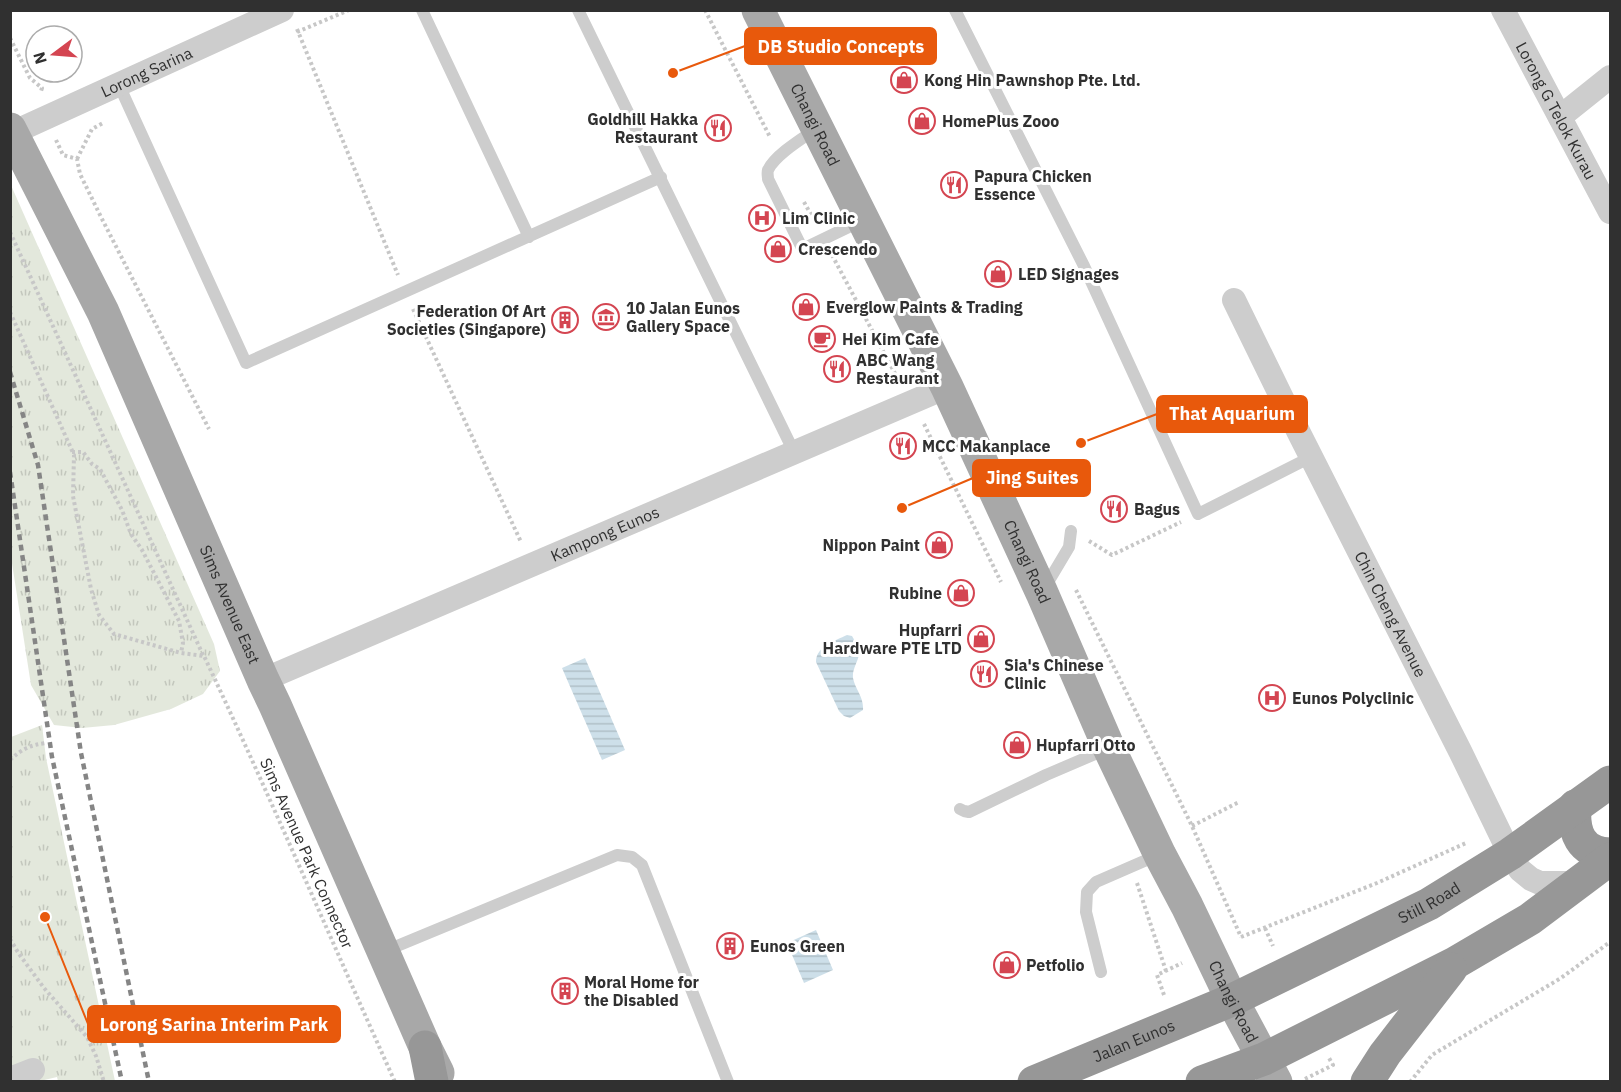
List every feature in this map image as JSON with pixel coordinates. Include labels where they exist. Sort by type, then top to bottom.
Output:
[{"type":"highway","name":"Still Road","points":[[1232,1000],[1429,904],[1504,841],[1575,806],[1611,782]]},
{"type":"highway","points":[[1575,806],[1574,822],[1580,838],[1589,848],[1601,854],[1611,854]]},
{"type":"highway","points":[[1202,1082],[1270,1070],[1530,919],[1611,859]]},
{"type":"highway","points":[[1367,1082],[1384,1054],[1455,963]]},
{"type":"highway","name":"Jalan Eunos","points":[[1034,1082],[1232,1000]]},
{"type":"highway","points":[[425,1047],[432,1082]]},
{"type":"main road","name":"Changi Road","points":[[758,10],[947,387],[1042,594],[1109,748],[1146,860],[1187,906],[1232,1000],[1270,1070]]},
{"type":"main road","name":"Sims Avenue East","points":[[11,132],[103,312],[263,680],[442,1082]]},
{"type":"street","name":"Lorong Sarina","points":[[11,132],[282,10]]},
{"type":"street","name":"Lorong G Telok Kurau","points":[[1503,10],[1611,212]]},
{"type":"street","points":[[1560,117],[1611,77]]},
{"type":"street","name":"Chin Cheng Avenue","points":[[1234,300],[1520,870],[1540,883],[1579,883]]},
{"type":"street","name":"Kampong Eunos","points":[[263,680],[947,387]]},
{"type":"street","points":[[10,1079],[33,1070]]},
{"type":"lane","points":[[422,10],[529,237]]},
{"type":"lane","points":[[578,10],[794,452]]},
{"type":"lane","points":[[955,10],[1084,266],[1198,514],[1311,457]]},
{"type":"lane","points":[[119,85],[246,363],[661,177]]},
{"type":"lane","points":[[817,128],[780,155],[768,169],[768,179],[801,246],[805,248],[863,219]]},
{"type":"lane","points":[[1042,594],[1069,547],[1071,531]]},
{"type":"lane","points":[[960,808],[969,812],[1109,748]]},
{"type":"lane","points":[[383,951],[617,855],[632,857],[642,865],[728,1082]]},
{"type":"lane","points":[[1101,972],[1086,912],[1087,892],[1096,882],[1146,860]]},
{"type":"path","points":[[705,10],[780,155]]},
{"type":"path","points":[[10,38],[30,78],[42,88],[40,105],[63,154],[77,159],[80,174],[101,218],[209,429]]},
{"type":"path","points":[[802,197],[911,403],[924,423],[1003,586]]},
{"type":"path","name":"Sims Avenue Park Connector","points":[[10,232],[254,761],[395,1082]]},
{"type":"path","points":[[10,312],[74,455],[73,496],[99,615],[114,634],[181,653],[204,656]]},
{"type":"path","points":[[72,452],[82,452],[92,464],[100,469],[122,510],[131,534],[142,550],[179,621],[183,643],[181,653]]},
{"type":"path","points":[[1071,531],[1112,555],[1198,514]]},
{"type":"path","points":[[1062,559],[1192,826],[1241,937]]},
{"type":"path","points":[[10,760],[23,748],[46,742]]},
{"type":"path","points":[[1192,826],[1239,802]]},
{"type":"path","points":[[1264,928],[1377,883],[1504,841]]},
{"type":"path","points":[[1146,860],[1166,971]]},
{"type":"path","points":[[10,939],[44,988],[87,1036],[104,1082]]},
{"type":"path","points":[[1410,1082],[1432,1055],[1561,978],[1611,942]]},
{"type":"path","points":[[1301,1082],[1333,1065]]},
{"type":"green space","points":[[10,183],[214,644],[220,671],[203,694],[171,709],[114,725],[82,728],[54,725],[31,685],[11,557]]},
{"type":"green space","points":[[42,725],[46,758],[115,1081],[58,1081],[57,1077],[40,1081],[11,1082],[11,737]]},
{"type":"water","points":[[847,635],[852,636],[858,649],[859,654],[853,678],[863,705],[863,710],[850,718],[839,711],[816,662],[823,648]]},
{"type":"water","points":[[585,658],[625,750],[602,760],[562,668]]},
{"type":"water","points":[[816,930],[833,970],[804,983],[787,943]]},
{"type":"railway","points":[[10,372],[38,465],[81,753],[149,1082]]},
{"type":"railway","points":[[10,472],[52,757],[122,1082]]},
{"type":"place","name":"DB Studio Concepts","points":[[673,73]]},
{"type":"place","name":"Kong Hin Pawnshop Pte. Ltd.","points":[[904,80]]},
{"type":"place","name":"HomePlus Zooo","points":[[922,121]]},
{"type":"place","name":"Goldhill Hakka Restaurant","points":[[718,128]]},
{"type":"place","name":"Papura Chicken Essence","points":[[954,185]]},
{"type":"place","name":"Lim Clinic","points":[[762,218]]},
{"type":"place","name":"Crescendo","points":[[778,249]]},
{"type":"place","name":"LED Signages","points":[[998,274]]},
{"type":"place","name":"Everglow Paints & Trading","points":[[806,307]]},
{"type":"place","name":"10 Jalan Eunos Gallery Space","points":[[606,317]]},
{"type":"place","name":"Federation Of Art Societies (Singapore)","points":[[565,320]]},
{"type":"place","name":"Hei Kim Cafe","points":[[822,339]]},
{"type":"place","name":"ABC Wang Restaurant","points":[[837,369]]},
{"type":"place","name":"That Aquarium","points":[[1081,443]]},
{"type":"place","name":"MCC Makanplace","points":[[903,446]]},
{"type":"place","name":"Jing Suites","points":[[902,508]]},
{"type":"place","name":"Bagus","points":[[1114,509]]},
{"type":"place","name":"Nippon Paint","points":[[939,545]]},
{"type":"place","name":"Rubine","points":[[961,593]]},
{"type":"place","name":"Hupfarri Hardware PTE LTD","points":[[981,639]]},
{"type":"place","name":"Sia's Chinese Clinic","points":[[984,674]]},
{"type":"place","name":"Eunos Polyclinic","points":[[1272,698]]},
{"type":"place","name":"Hupfarri Otto","points":[[1017,745]]},
{"type":"place","name":"Lorong Sarina Interim Park","points":[[45,917]]},
{"type":"place","name":"Eunos Green","points":[[730,946]]},
{"type":"place","name":"Petfolio","points":[[1007,965]]},
{"type":"place","name":"Moral Home for the Disabled","points":[[565,991]]}]
